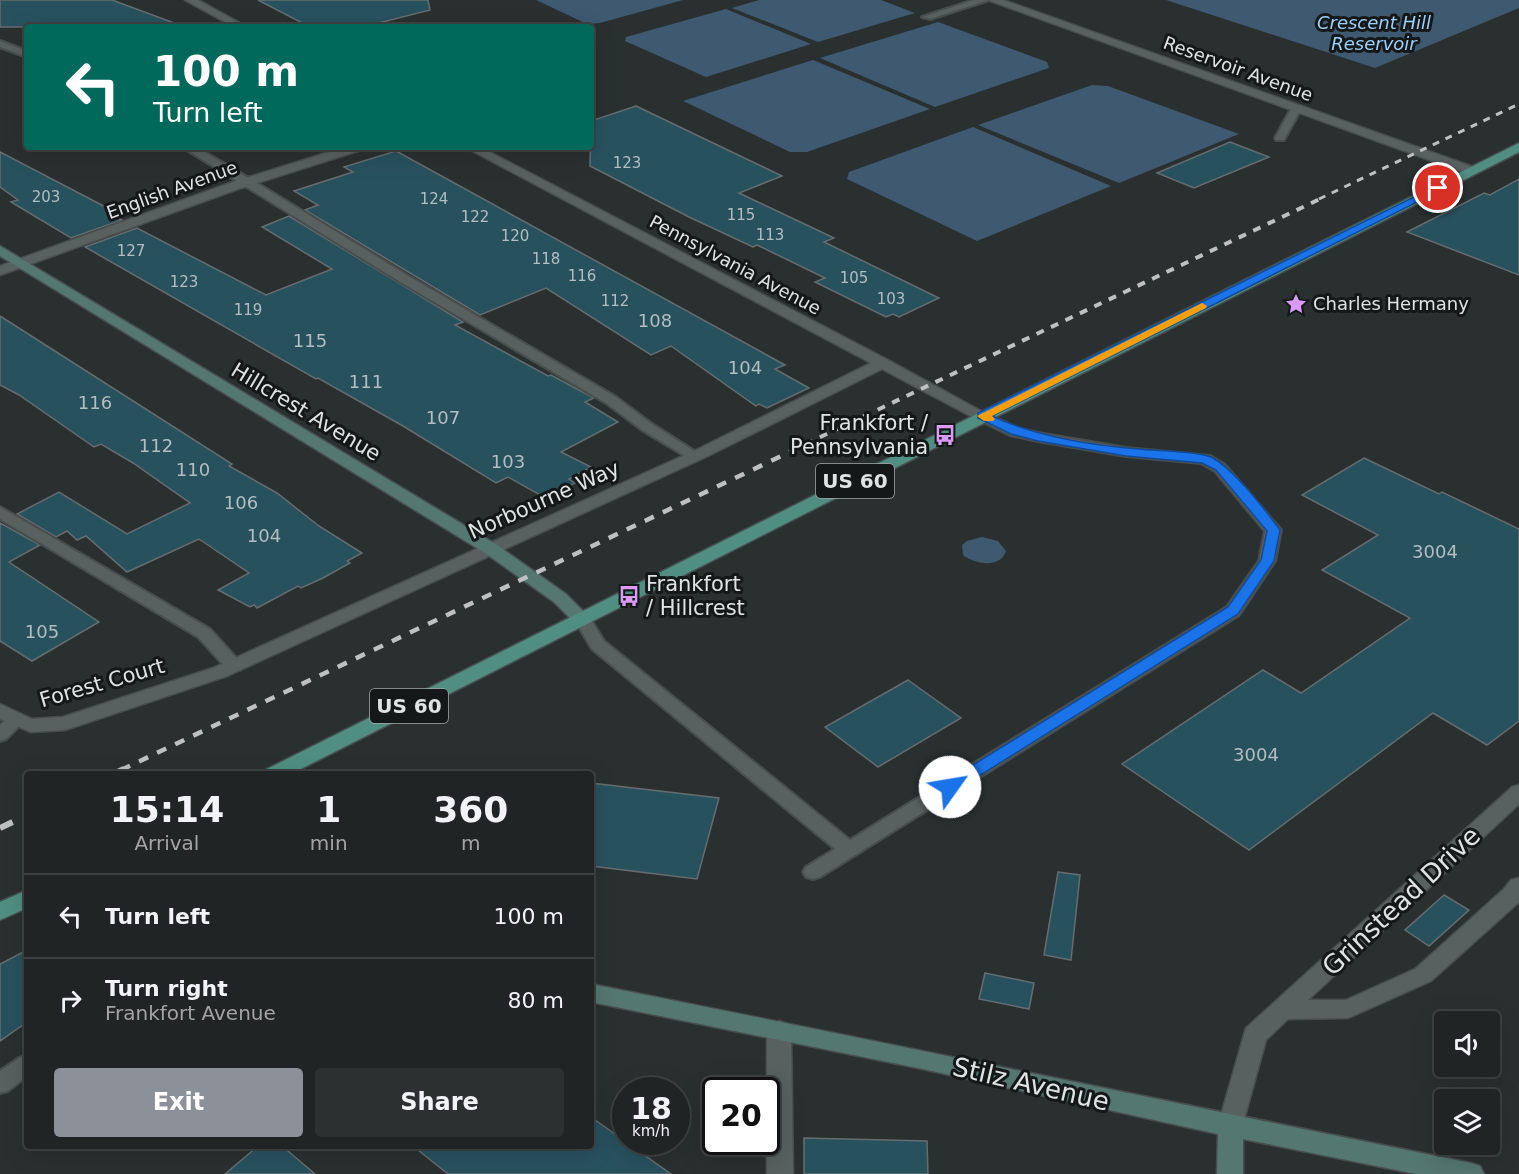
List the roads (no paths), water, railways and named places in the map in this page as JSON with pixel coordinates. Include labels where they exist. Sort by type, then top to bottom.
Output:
[{"type":"main road","name":"US 60","points":[[280,771],[1519,147]]},
{"type":"main road","name":"Hillcrest Avenue","points":[[0,250],[491,549],[560,598],[582,619]]},
{"type":"main road","points":[[0,912],[24,900]]},
{"type":"main road","name":"Stilz Avenue","points":[[594,994],[1471,1174]]},
{"type":"main road","name":"Grinstead Drive","points":[[1230,1174],[1232,1126]]},
{"type":"street","points":[[190,0],[236,24]]},
{"type":"street","name":"Reservoir Avenue","points":[[993,0],[1472,171]]},
{"type":"street","name":"English Avenue","points":[[0,271],[248,182],[348,150]]},
{"type":"street","name":"Pennsylvania Avenue","points":[[477,150],[982,416]]},
{"type":"street","name":"Norbourne Way","points":[[227,669],[695,456],[883,363]]},
{"type":"street","name":"Forest Court","points":[[8,715],[28,727],[40,728],[65,723],[227,669]]},
{"type":"street","name":"Grinstead Drive","points":[[1232,1126],[1255,1035],[1519,792]]},
{"type":"street","name":"Grinstead Drive","points":[[1284,1010],[1348,1009],[1423,975],[1512,895],[1519,886]]},
{"type":"street","points":[[779,1031],[780,1174]]},
{"type":"lane","points":[[927,17],[984,0]]},
{"type":"lane","points":[[0,44],[24,53]]},
{"type":"lane","points":[[1280,138],[1296,109]]},
{"type":"lane","points":[[193,150],[406,280],[611,400],[647,427],[695,456]]},
{"type":"lane","points":[[813,872],[1233,610],[1268,561],[1273,530],[1220,468],[1205,459],[1126,452],[1038,437],[1016,432],[982,416]]},
{"type":"lane","points":[[0,512],[204,633],[227,669]]},
{"type":"lane","points":[[582,619],[598,645],[849,850]]},
{"type":"lane","points":[[0,735],[8,715]]},
{"type":"lane","points":[[0,1084],[24,1066]]},
{"type":"water","points":[[536,0],[683,0],[600,23],[587,24]]},
{"type":"water","points":[[759,0],[881,0],[915,13],[818,42],[732,8]]},
{"type":"water","name":"Crescent Hill Reservoir","points":[[1166,0],[1519,0],[1519,8],[1375,68]]},
{"type":"water","points":[[726,9],[811,44],[706,77],[625,41],[626,37]]},
{"type":"water","points":[[938,22],[1047,62],[1049,68],[935,107],[820,58]]},
{"type":"water","points":[[813,60],[930,109],[807,152],[790,152],[683,101]]},
{"type":"water","points":[[1092,85],[1108,86],[1239,134],[1119,183],[978,125]]},
{"type":"water","points":[[973,127],[1111,186],[977,241],[847,179],[849,172]]},
{"type":"water","points":[[982,537],[998,541],[1006,551],[1003,557],[993,563],[987,563],[974,561],[963,555],[962,545],[967,541]]},
{"type":"railway","points":[[1319,199],[1519,104]]},
{"type":"railway","points":[[791,451],[1322,198]]},
{"type":"railway","points":[[121,770],[794,450]]},
{"type":"railway","points":[[120,771],[124,769]]},
{"type":"railway","points":[[0,828],[24,816]]},
{"type":"place","name":"Charles Hermany","points":[[1296,304]]},
{"type":"place","name":"Frankfort / Pennsylvania","points":[[945,435]]},
{"type":"place","name":"Frankfort / Hillcrest","points":[[629,596]]}]
